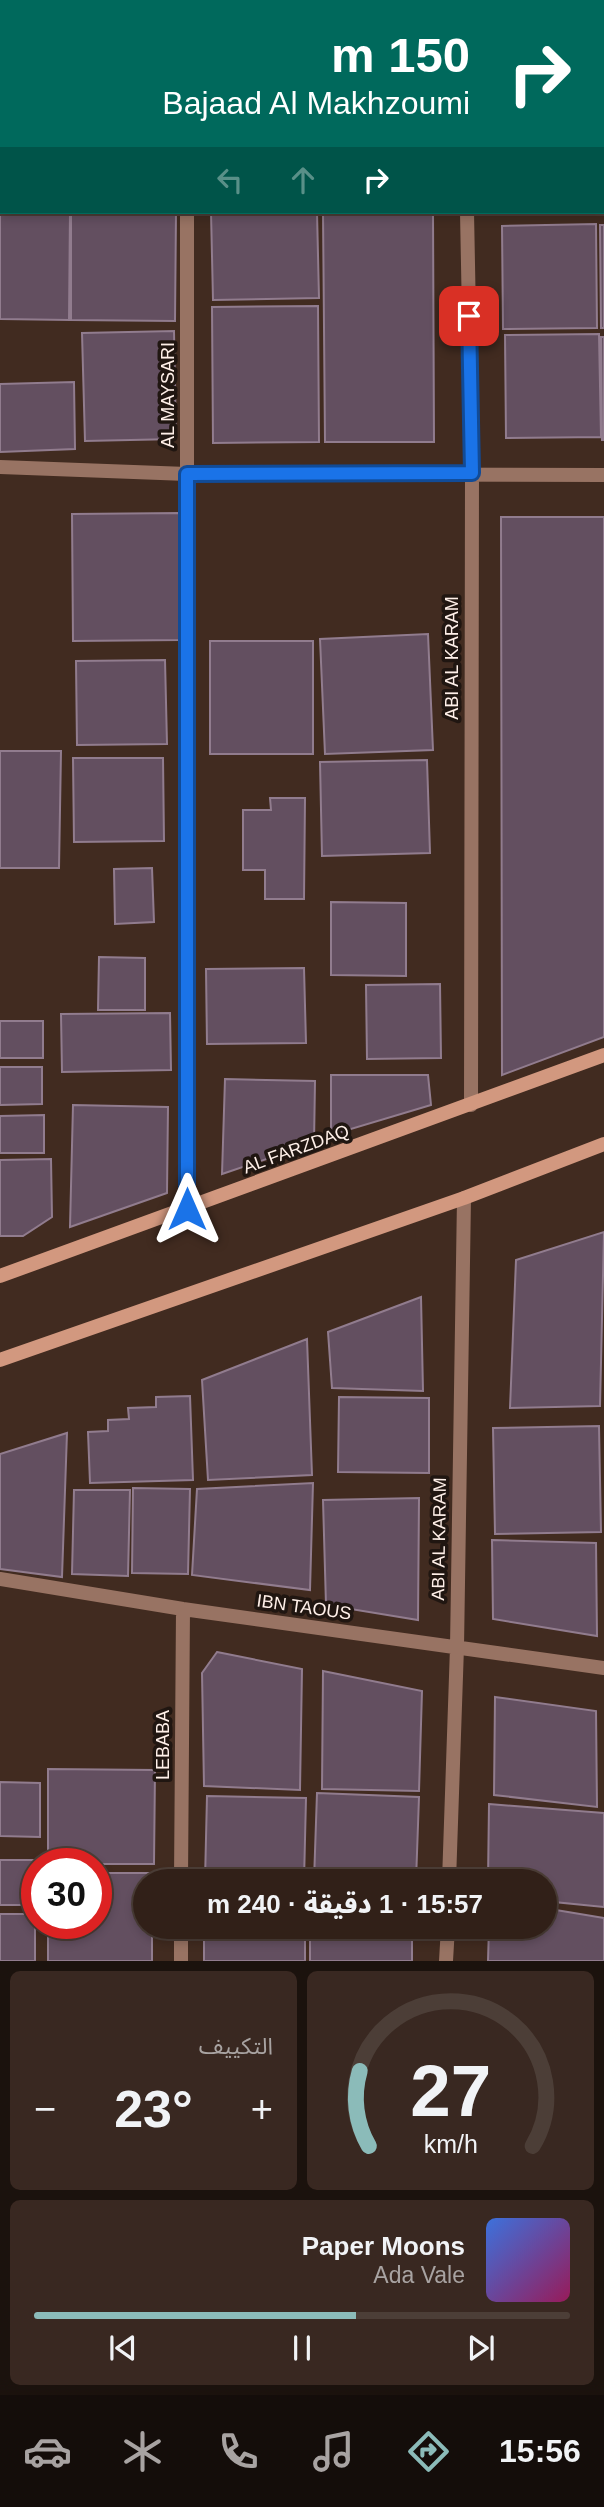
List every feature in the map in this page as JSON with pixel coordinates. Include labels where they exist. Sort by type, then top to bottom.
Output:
[{"type":"street","name":"AL MAYSARI","points":[[187,214],[187,1209]]},
{"type":"street","name":"ABI AL KARAM","points":[[467,214],[472,473],[471,1105]]},
{"type":"street","points":[[0,467],[187,474],[604,475]]},
{"type":"street","name":"AL FARZDAQ","points":[[0,1276],[604,1055]]},
{"type":"street","points":[[0,1360],[464,1198],[604,1144]]},
{"type":"street","name":"ABI AL KARAM","points":[[449,1869],[457,1647],[464,1198]]},
{"type":"street","name":"IBN TAOUS","points":[[0,1578],[183,1609],[604,1668]]},
{"type":"street","name":"LEBABA","points":[[181,1869],[183,1609]]},
{"type":"street","points":[[181,1939],[181,1961]]},
{"type":"street","points":[[446,1961],[447,1939]]},
{"type":"building","points":[[0,214],[70,214],[69,320],[0,319]]},
{"type":"building","points":[[71,214],[176,214],[175,321],[71,320]]},
{"type":"building","points":[[211,214],[317,214],[319,298],[213,300]]},
{"type":"building","points":[[323,214],[433,214],[434,442],[325,442]]},
{"type":"building","points":[[596,224],[597,328],[503,329],[502,226]]},
{"type":"building","points":[[600,225],[604,225],[604,328],[601,328]]},
{"type":"building","points":[[318,306],[319,442],[213,443],[212,307]]},
{"type":"building","points":[[174,331],[176,439],[85,441],[82,333]]},
{"type":"building","points":[[599,334],[601,437],[506,438],[505,335]]},
{"type":"building","points":[[601,337],[604,337],[604,440],[602,440]]},
{"type":"building","points":[[74,382],[75,449],[0,452],[0,384]]},
{"type":"building","points":[[179,513],[180,640],[73,641],[72,514]]},
{"type":"building","points":[[501,517],[604,517],[604,1037],[502,1075]]},
{"type":"building","points":[[428,634],[433,750],[325,754],[320,639]]},
{"type":"building","points":[[210,641],[313,641],[313,754],[210,754]]},
{"type":"building","points":[[165,660],[167,744],[77,745],[76,661]]},
{"type":"building","points":[[0,751],[61,751],[59,868],[0,868]]},
{"type":"building","points":[[73,758],[163,758],[164,841],[74,842]]},
{"type":"building","points":[[427,760],[430,853],[322,856],[320,762]]},
{"type":"building","points":[[270,798],[305,798],[304,899],[265,899],[265,870],[243,870],[243,810],[271,810]]},
{"type":"building","points":[[152,868],[154,922],[115,924],[114,869]]},
{"type":"building","points":[[331,902],[406,903],[406,976],[331,975]]},
{"type":"building","points":[[99,957],[145,958],[145,1010],[98,1010]]},
{"type":"building","points":[[304,968],[306,1043],[207,1044],[206,969]]},
{"type":"building","points":[[440,984],[441,1058],[367,1059],[366,985]]},
{"type":"building","points":[[170,1013],[171,1070],[62,1072],[61,1014]]},
{"type":"building","points":[[0,1021],[43,1021],[43,1058],[0,1058]]},
{"type":"building","points":[[0,1067],[42,1067],[42,1104],[0,1105]]},
{"type":"building","points":[[331,1075],[428,1075],[431,1105],[331,1135]]},
{"type":"building","points":[[225,1079],[315,1081],[314,1143],[222,1174]]},
{"type":"building","points":[[73,1105],[168,1107],[167,1193],[70,1227]]},
{"type":"building","points":[[44,1115],[44,1153],[0,1153],[0,1116]]},
{"type":"building","points":[[51,1159],[52,1217],[23,1236],[0,1236],[0,1160]]},
{"type":"building","points":[[604,1232],[600,1406],[510,1408],[516,1260]]},
{"type":"building","points":[[421,1297],[423,1391],[332,1388],[328,1332]]},
{"type":"building","points":[[307,1339],[312,1475],[208,1480],[202,1380]]},
{"type":"building","points":[[190,1396],[193,1480],[90,1483],[88,1432],[108,1431],[108,1420],[129,1419],[128,1408],[156,1407],[156,1397]]},
{"type":"building","points":[[339,1397],[429,1398],[429,1473],[338,1472]]},
{"type":"building","points":[[599,1426],[601,1532],[495,1534],[493,1428]]},
{"type":"building","points":[[67,1433],[62,1577],[0,1569],[0,1454]]},
{"type":"building","points":[[313,1483],[310,1590],[192,1575],[197,1489]]},
{"type":"building","points":[[133,1488],[190,1489],[188,1574],[132,1573]]},
{"type":"building","points":[[74,1490],[130,1490],[128,1576],[72,1574]]},
{"type":"building","points":[[419,1498],[418,1620],[326,1605],[323,1500]]},
{"type":"building","points":[[492,1540],[596,1543],[597,1636],[493,1619]]},
{"type":"building","points":[[217,1652],[302,1669],[300,1790],[204,1786],[202,1673]]},
{"type":"building","points":[[323,1671],[422,1691],[419,1791],[322,1789]]},
{"type":"building","points":[[495,1697],[596,1711],[597,1807],[494,1795]]},
{"type":"building","points":[[48,1769],[155,1770],[154,1864],[112,1864],[112,1848],[48,1848]]},
{"type":"building","points":[[0,1782],[40,1783],[40,1837],[0,1836]]},
{"type":"building","points":[[317,1793],[419,1797],[416,1869],[314,1869]]},
{"type":"building","points":[[207,1796],[306,1798],[304,1869],[205,1869]]},
{"type":"building","points":[[489,1804],[604,1813],[604,1907],[557,1902],[557,1869],[488,1869]]},
{"type":"building","points":[[0,1860],[21,1860],[21,1905],[0,1905]]},
{"type":"building","points":[[112,1873],[133,1873],[133,1939],[152,1939],[152,1961],[48,1961],[48,1939],[112,1939]]},
{"type":"building","points":[[557,1910],[604,1918],[604,1961],[488,1961],[489,1939],[557,1939]]},
{"type":"building","points":[[0,1914],[21,1914],[21,1939],[35,1939],[35,1961],[0,1961]]},
{"type":"building","points":[[204,1939],[305,1939],[305,1961],[204,1961]]},
{"type":"building","points":[[310,1939],[412,1939],[412,1961],[310,1961]]},
{"type":"route","points":[[187,1209],[187,474],[472,473],[469,316]]}]
